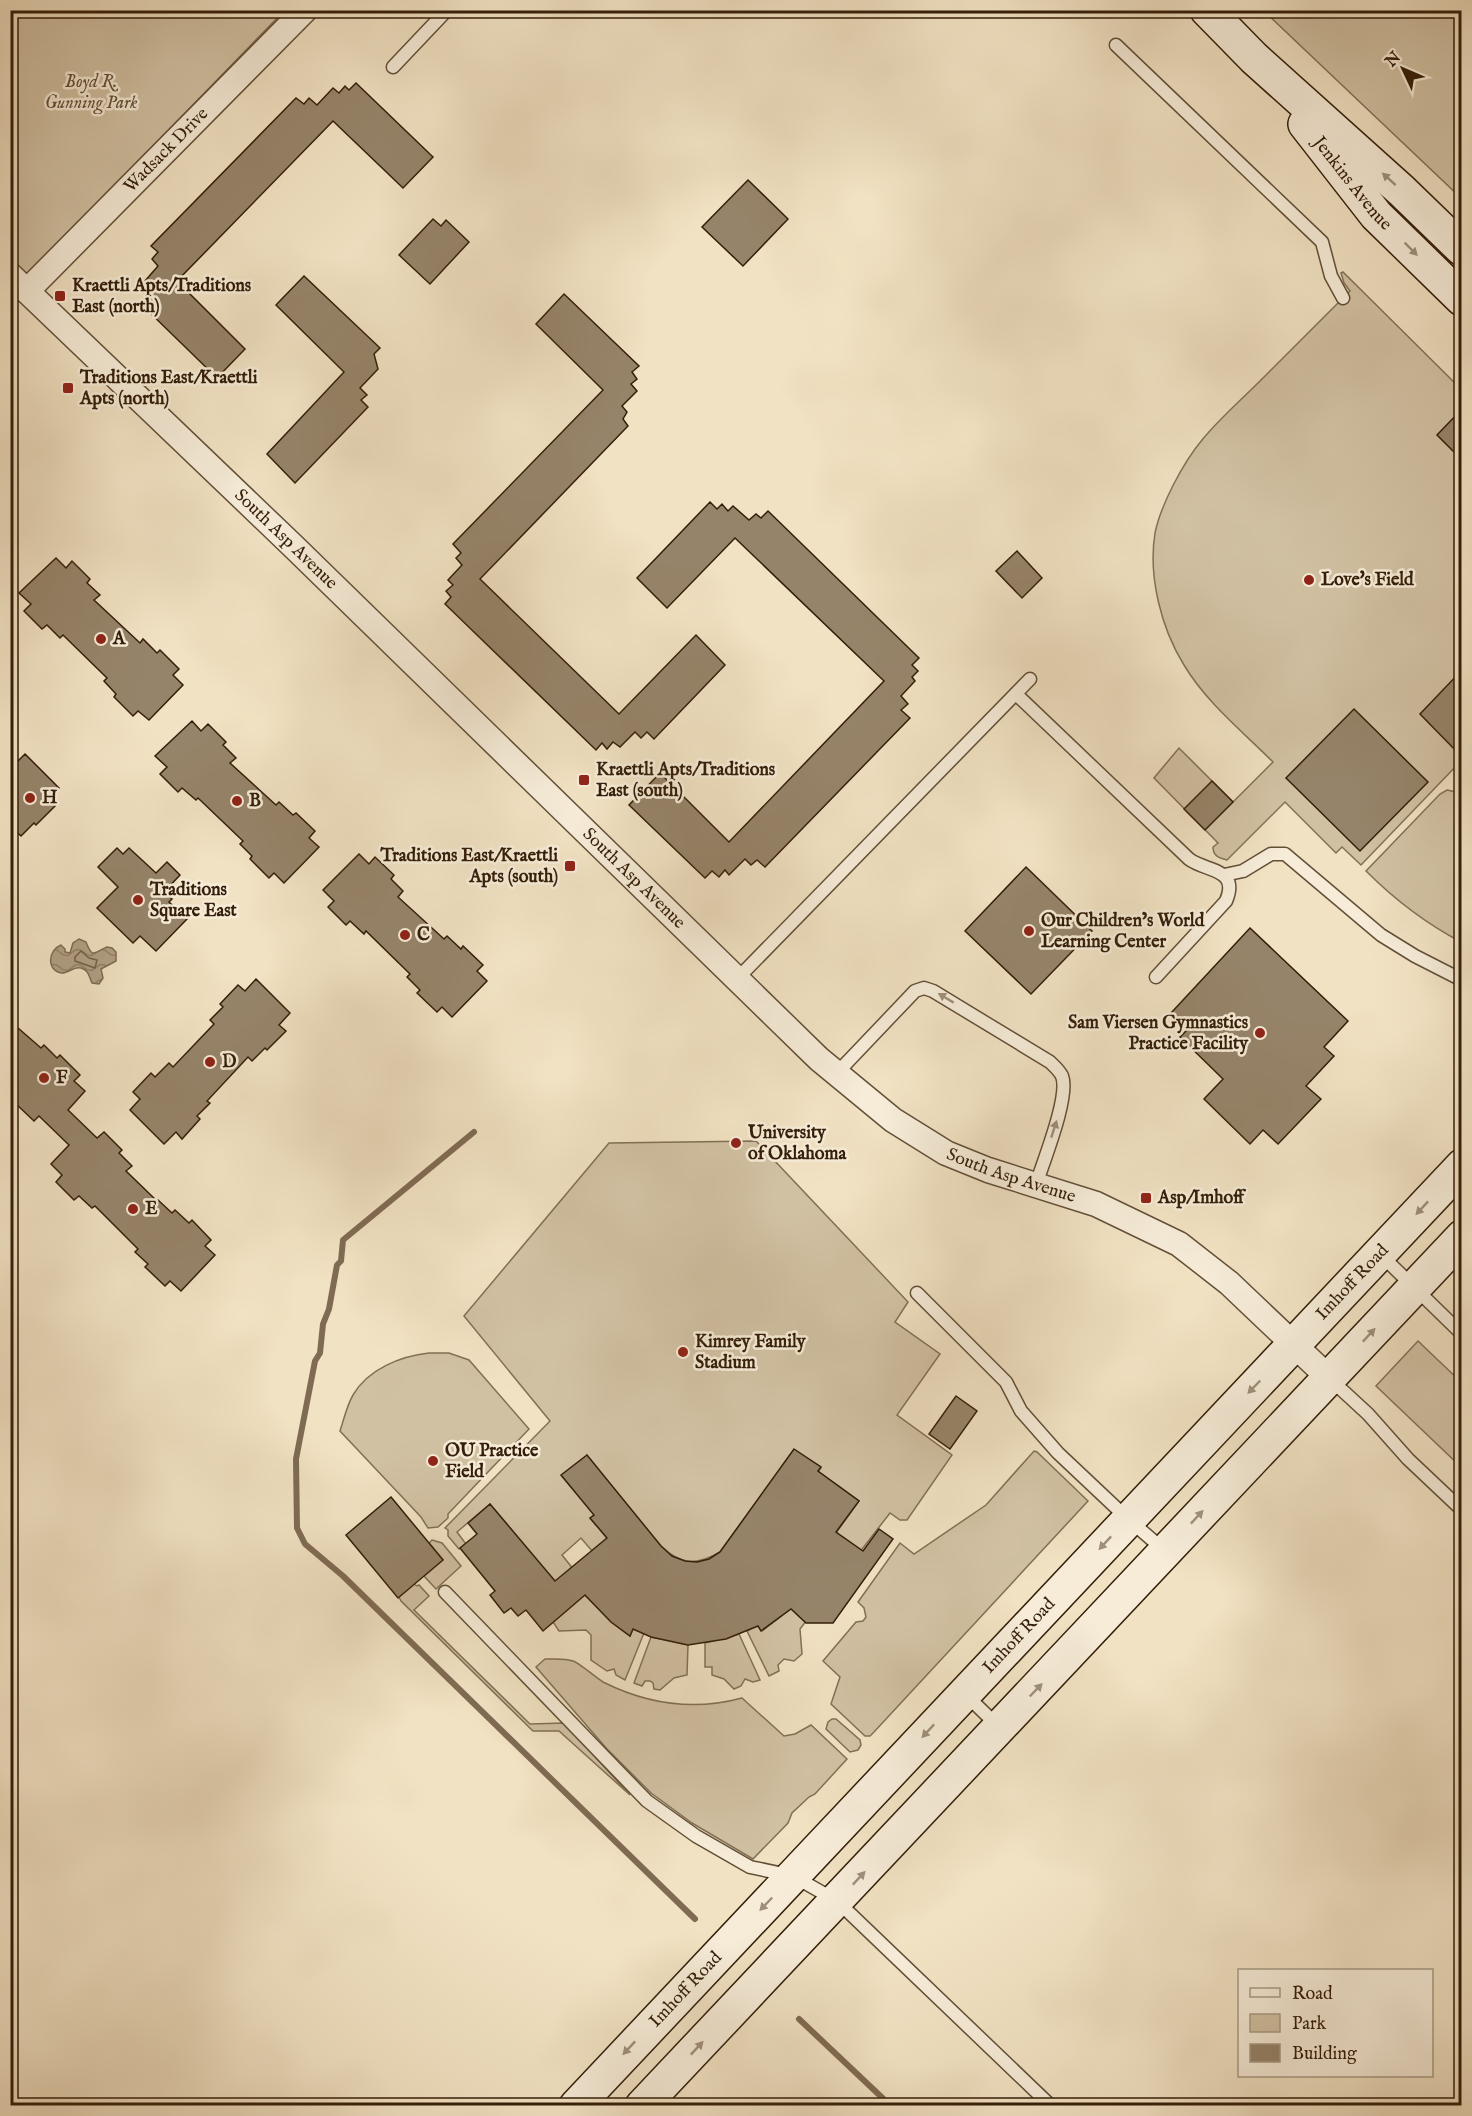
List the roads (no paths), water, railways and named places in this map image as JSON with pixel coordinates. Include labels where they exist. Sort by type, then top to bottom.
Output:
[{"type":"main road","name":"Jenkins Avenue","points":[[1207,10],[1254,58],[1402,190],[1461,249]]},
{"type":"main road","name":"Jenkins Avenue","points":[[1254,58],[1376,215],[1461,299]]},
{"type":"main road","name":"Imhoff Road","points":[[576,2106],[1461,1166]]},
{"type":"main road","points":[[642,2106],[1461,1237]]},
{"type":"street","name":"Wadsack Drive","points":[[19,283],[305,10]]},
{"type":"street","name":"South Asp Avenue","points":[[19,283],[284,537],[836,1074],[893,1120],[946,1153],[988,1170],[1105,1208],[1179,1244],[1229,1282],[1329,1378]]},
{"type":"lane","points":[[393,67],[447,10]]},
{"type":"lane","points":[[1116,45],[1322,242],[1330,276],[1343,298]]},
{"type":"lane","points":[[737,979],[1030,679]]},
{"type":"lane","points":[[1016,694],[1189,859],[1201,867],[1213,869],[1224,875],[1227,881],[1229,889],[1226,901],[1156,976]]},
{"type":"lane","points":[[1224,875],[1243,871],[1271,854],[1285,854],[1381,935],[1461,980]]},
{"type":"lane","points":[[836,1074],[915,991],[924,988],[933,991],[1050,1062],[1062,1076],[1064,1088],[1061,1105],[1036,1185]]},
{"type":"lane","points":[[1380,1253],[1461,1334]]},
{"type":"lane","points":[[918,1293],[1006,1382],[1022,1411],[1058,1454],[1165,1551]]},
{"type":"lane","points":[[1329,1378],[1368,1414],[1408,1459],[1461,1509]]},
{"type":"lane","points":[[445,1592],[648,1801],[696,1836],[750,1867],[793,1876],[837,1901],[1051,2106]]},
{"type":"lane","points":[[964,1694],[1000,1728]]},
{"type":"water","points":[[79,939],[86,942],[92,953],[107,947],[116,952],[116,961],[101,969],[103,978],[99,984],[92,983],[84,969],[76,968],[62,973],[51,965],[53,951],[61,945],[65,952],[70,953],[73,943]]},
{"type":"waterway","points":[[474,1132],[343,1240],[341,1261],[337,1265],[329,1309],[323,1324],[320,1353],[315,1361],[296,1459],[297,1528],[305,1544],[343,1576],[695,1919]]},
{"type":"waterway","points":[[799,2019],[891,2106]]},
{"type":"place","name":"Kraettli Apts/Traditions East (north)","points":[[60,296]]},
{"type":"place","name":"Traditions East/Kraettli Apts (north)","points":[[68,388]]},
{"type":"place","name":"Love's Field","points":[[1309,580]]},
{"type":"place","name":"A","points":[[101,639]]},
{"type":"place","name":"Kraettli Apts/Traditions East (south)","points":[[584,780]]},
{"type":"place","name":"H","points":[[30,798]]},
{"type":"place","name":"B","points":[[237,801]]},
{"type":"place","name":"Traditions East/Kraettli Apts (south)","points":[[570,866]]},
{"type":"place","name":"Traditions Square East","points":[[138,900]]},
{"type":"place","name":"Our Children’s World Learning Center","points":[[1029,931]]},
{"type":"place","name":"C","points":[[405,935]]},
{"type":"place","name":"Sam Viersen Gymnastics Practice Facility","points":[[1260,1033]]},
{"type":"place","name":"D","points":[[210,1062]]},
{"type":"place","name":"F","points":[[44,1078]]},
{"type":"place","name":"University of Oklahoma","points":[[736,1143]]},
{"type":"place","name":"Asp/Imhoff","points":[[1146,1198]]},
{"type":"place","name":"E","points":[[133,1209]]},
{"type":"place","name":"Kimrey Family Stadium","points":[[683,1352]]},
{"type":"place","name":"OU Practice Field","points":[[433,1461]]},
{"type":"park label","name":"Boyd R. Gunning Park","points":[[91,92]]}]
